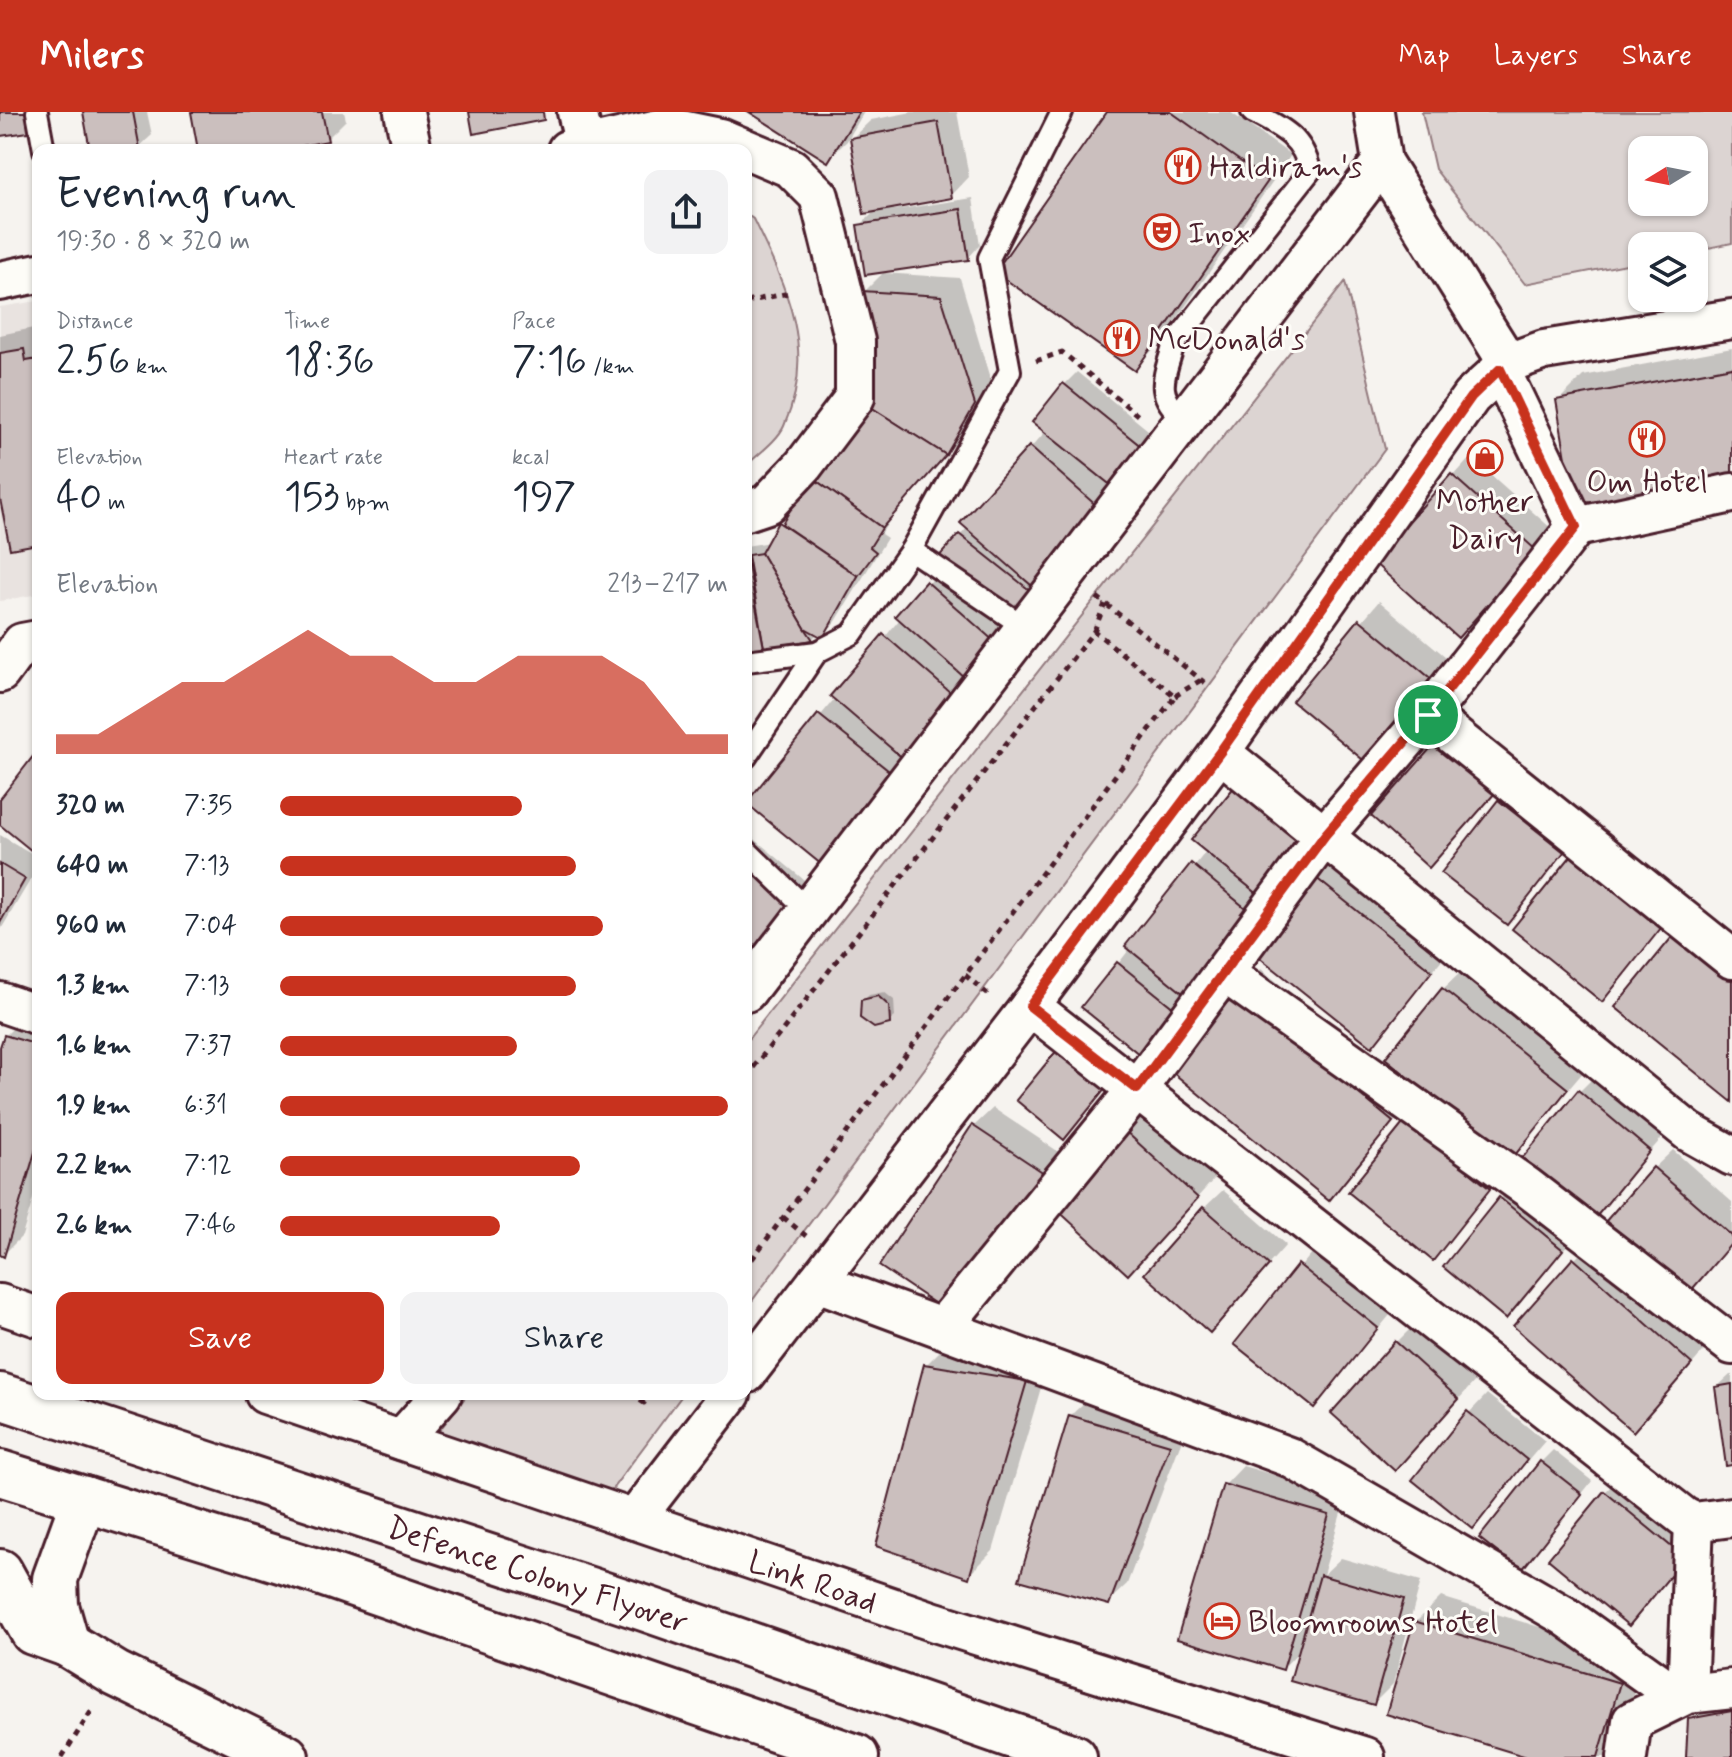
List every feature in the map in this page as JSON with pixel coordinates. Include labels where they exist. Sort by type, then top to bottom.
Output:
[{"type":"main road","name":"Defence Colony Flyover","points":[[0,1396],[644,1608],[1074,1757]]},
{"type":"main road","name":"Defence Colony Flyover","points":[[0,1473],[206,1536],[856,1757]]},
{"type":"main road","points":[[67,1644],[56,1606],[55,1579],[84,1499]]},
{"type":"main road","points":[[0,1572],[33,1632],[67,1644],[116,1674],[286,1757]]},
{"type":"street","points":[[404,112],[411,144]]},
{"type":"street","points":[[1374,112],[1382,162],[1504,366],[1576,527]]},
{"type":"street","points":[[576,136],[667,127],[734,144]]},
{"type":"street","points":[[752,152],[791,168],[819,196],[855,341],[855,397],[785,485],[767,504],[752,509]]},
{"type":"street","points":[[752,984],[1382,162]]},
{"type":"street","points":[[0,281],[32,274]]},
{"type":"street","points":[[752,1366],[1030,1006],[1220,752],[1471,397],[1504,366],[1544,350],[1732,319]]},
{"type":"street","points":[[942,1328],[1137,1089],[1325,835],[1428,715],[1576,527],[1732,493]]},
{"type":"street","points":[[0,673],[22,643],[32,641]]},
{"type":"street","points":[[1428,715],[1732,959]]},
{"type":"street","points":[[1220,752],[1689,1132],[1732,1156]]},
{"type":"street","points":[[1225,973],[1527,1187],[1732,1345]]},
{"type":"street","points":[[0,1002],[32,1013]]},
{"type":"street","points":[[1030,1006],[1657,1497],[1694,1522],[1732,1517]]},
{"type":"street","points":[[817,1282],[1289,1457],[1565,1616],[1660,1684],[1687,1694]]},
{"type":"street","points":[[0,1304],[32,1315]]},
{"type":"street","name":"Link Road","points":[[283,1400],[935,1622],[1365,1757]]},
{"type":"street","points":[[401,1440],[437,1400]]},
{"type":"street","points":[[634,1520],[726,1400]]},
{"type":"street","points":[[1687,1694],[1694,1522]]},
{"type":"street","points":[[1627,1757],[1632,1721],[1687,1694],[1732,1689]]},
{"type":"lane","points":[[37,112],[43,144]]},
{"type":"lane","points":[[752,660],[817,652],[852,634],[911,550],[1010,371],[989,258],[1062,112]]},
{"type":"lane","points":[[1177,431],[1163,395],[1163,378],[1174,344],[1310,171],[1306,149],[1276,125],[1252,112]]},
{"type":"lane","points":[[911,550],[1026,628]]},
{"type":"lane","points":[[752,748],[817,652]]},
{"type":"lane","points":[[752,856],[810,912]]},
{"type":"path","points":[[752,301],[789,293]]},
{"type":"path","points":[[1010,371],[1062,352],[1177,431]]},
{"type":"path","points":[[1097,597],[1209,686]]},
{"type":"path","points":[[752,1069],[1094,631],[1105,604]]},
{"type":"path","points":[[1094,631],[1175,696]]},
{"type":"path","points":[[752,1259],[1175,696],[1201,680]]},
{"type":"path","points":[[62,1757],[116,1674]]},
{"type":"shaded area","points":[[1422,112],[1732,112],[1732,243],[1708,248],[1708,232],[1628,232],[1628,264],[1525,284],[1435,169]]},
{"type":"shaded area","points":[[752,218],[777,269],[794,320],[798,345],[794,398],[784,426],[752,460]]},
{"type":"shaded area","points":[[1345,282],[1385,449],[752,1301],[752,1034]]},
{"type":"shaded area","points":[[32,302],[32,595],[0,601],[0,307]]},
{"type":"shaded area","points":[[463,1400],[679,1400],[607,1496],[435,1436]]},
{"type":"building","points":[[0,112],[33,112],[36,131],[0,136]]},
{"type":"building","points":[[83,112],[133,112],[139,144],[89,144]]},
{"type":"building","points":[[191,112],[322,112],[328,141],[312,144],[197,144]]},
{"type":"building","points":[[469,112],[543,112],[544,120],[473,134]]},
{"type":"building","points":[[749,112],[859,112],[828,162]]},
{"type":"building","points":[[1107,112],[1171,112],[1268,181],[1135,371],[995,272]]},
{"type":"building","points":[[938,122],[952,198],[864,214],[850,138]]},
{"type":"building","points":[[961,209],[969,260],[865,275],[857,225]]},
{"type":"building","points":[[862,291],[941,296],[975,405],[946,455],[855,397]]},
{"type":"building","points":[[24,349],[26,361],[32,360],[32,545],[10,549],[0,499],[0,353]]},
{"type":"building","name":"Om Hotel","points":[[1732,367],[1732,478],[1574,505],[1556,400]]},
{"type":"building","points":[[1063,383],[1148,452],[1118,491],[1032,422]]},
{"type":"building","points":[[855,397],[946,455],[882,528],[810,476]]},
{"type":"building","points":[[1029,446],[1107,515],[1039,592],[960,523]]},
{"type":"building","points":[[1451,474],[1536,550],[1458,638],[1373,562]]},
{"type":"building","points":[[810,476],[882,528],[870,547],[876,552],[858,576],[782,524]]},
{"type":"building","points":[[778,522],[858,576],[823,638],[805,628],[761,553]]},
{"type":"building","points":[[959,534],[1037,596],[1023,618],[935,561]]},
{"type":"building","points":[[761,553],[813,640],[764,648],[752,578],[752,554]]},
{"type":"building","points":[[926,581],[1004,650],[973,685],[895,616]]},
{"type":"building","points":[[752,586],[764,648],[752,650]]},
{"type":"building","points":[[1359,619],[1441,687],[1374,769],[1292,701]]},
{"type":"building","points":[[883,634],[966,706],[913,767],[830,696]]},
{"type":"building","points":[[818,714],[899,779],[827,869],[752,808],[752,796]]},
{"type":"building","points":[[1437,741],[1495,793],[1429,868],[1371,816]]},
{"type":"building","points":[[32,758],[32,851],[0,825],[0,799]]},
{"type":"building","points":[[1235,786],[1308,845],[1264,899],[1191,840]]},
{"type":"building","points":[[1498,800],[1564,852],[1507,925],[1441,873]]},
{"type":"building","points":[[1571,856],[1661,928],[1602,1002],[1512,929]]},
{"type":"building","points":[[1191,863],[1255,916],[1189,998],[1125,946]]},
{"type":"building","points":[[0,864],[25,879],[0,923]]},
{"type":"building","points":[[752,871],[798,908],[752,963]]},
{"type":"building","points":[[1315,877],[1432,971],[1372,1047],[1254,953]]},
{"type":"building","points":[[1681,926],[1732,968],[1732,1102],[1615,1007]]},
{"type":"building","points":[[1117,962],[1186,1018],[1150,1063],[1081,1007]]},
{"type":"building","points":[[1442,988],[1568,1089],[1511,1160],[1385,1058]]},
{"type":"building","points":[[1235,992],[1393,1122],[1329,1201],[1171,1071]]},
{"type":"building","points":[[878,996],[889,1006],[890,1024],[874,1028],[860,1018],[861,1000]]},
{"type":"building","points":[[4,1035],[32,1043],[32,1162],[4,1257],[0,1255],[0,1047]]},
{"type":"building","points":[[1058,1049],[1106,1088],[1064,1140],[1016,1100]]},
{"type":"building","points":[[1578,1090],[1650,1151],[1592,1222],[1519,1162]]},
{"type":"building","points":[[1406,1120],[1490,1189],[1433,1261],[1348,1192]]},
{"type":"building","points":[[972,1125],[1044,1173],[952,1315],[879,1266]]},
{"type":"building","points":[[1123,1129],[1198,1198],[1128,1275],[1053,1206]]},
{"type":"building","points":[[1653,1167],[1732,1236],[1732,1243],[1688,1294],[1605,1222]]},
{"type":"building","points":[[1499,1197],[1563,1250],[1506,1319],[1443,1267]]},
{"type":"building","points":[[1203,1207],[1269,1265],[1210,1333],[1144,1274]]},
{"type":"building","points":[[1573,1258],[1692,1364],[1633,1432],[1513,1326]]},
{"type":"building","points":[[1298,1264],[1378,1328],[1314,1408],[1234,1344]]},
{"type":"building","points":[[1395,1341],[1459,1399],[1395,1471],[1331,1413]]},
{"type":"building","points":[[924,1364],[1027,1381],[969,1578],[876,1546]]},
{"type":"building","points":[[1732,1384],[1732,1465],[1726,1466],[1715,1387]]},
{"type":"building","points":[[1467,1411],[1527,1460],[1473,1529],[1412,1480]]},
{"type":"building","points":[[1069,1415],[1170,1445],[1109,1605],[1019,1580]]},
{"type":"building","points":[[1540,1461],[1582,1494],[1521,1571],[1479,1538]]},
{"type":"building","points":[[1223,1484],[1329,1515],[1283,1670],[1177,1639]]},
{"type":"building","points":[[1604,1491],[1685,1558],[1629,1626],[1548,1559]]},
{"type":"building","points":[[1320,1575],[1404,1599],[1374,1705],[1290,1681]]},
{"type":"building","points":[[1414,1621],[1620,1683],[1598,1757],[1527,1757],[1386,1714]]},
{"type":"building","points":[[1732,1711],[1732,1757],[1686,1757],[1688,1719]]},
{"type":"place","name":"Haldiram's","points":[[1183,166]]},
{"type":"place","name":"Inox","points":[[1162,232]]},
{"type":"place","name":"McDonald's","points":[[1122,338]]},
{"type":"place","name":"Om Hotel","points":[[1647,439]]},
{"type":"place","name":"Mother Dairy","points":[[1485,458]]},
{"type":"place","name":"Bloomrooms Hotel","points":[[1222,1621]]},
{"type":"route","points":[[1500,369],[1576,527],[1428,715],[1325,835],[1137,1089],[1030,1006],[1220,752],[1471,397],[1500,369]]}]
